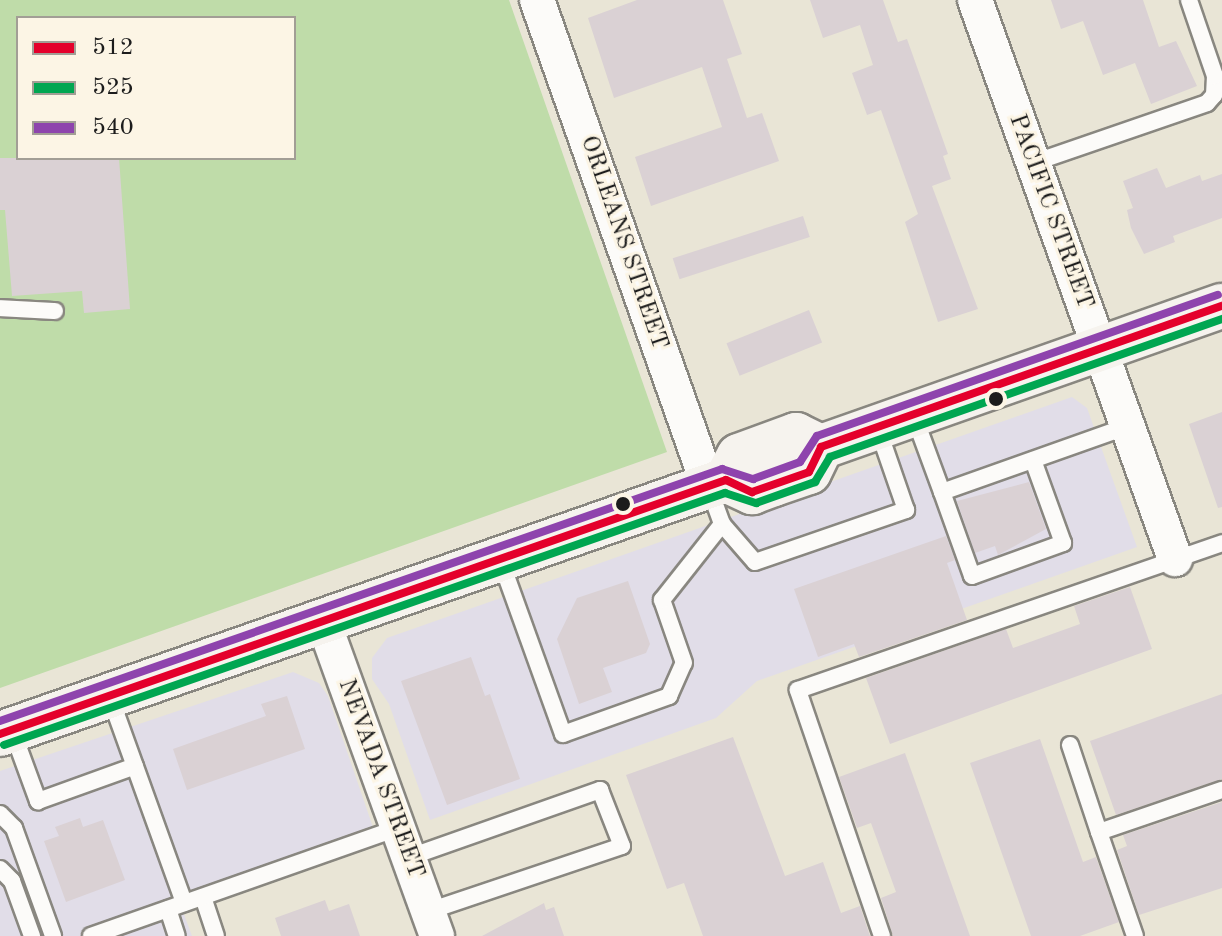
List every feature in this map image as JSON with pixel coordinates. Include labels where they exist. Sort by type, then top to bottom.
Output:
[{"type":"main road","points":[[6,732],[500,559],[719,497],[739,456],[796,435],[821,447],[1222,306]]},
{"type":"street","name":"ORLEANS STREET","points":[[537,0],[719,497]]},
{"type":"street","name":"PACIFIC STREET","points":[[975,0],[1175,559]]},
{"type":"street","name":"NEVADA STREET","points":[[323,621],[433,924]]},
{"type":"lane","points":[[1033,163],[1207,103],[1214,95],[1215,76],[1189,0]]},
{"type":"lane","points":[[0,308],[55,311]]},
{"type":"lane","points":[[719,497],[755,562],[906,510],[895,421]]},
{"type":"lane","points":[[895,421],[942,492],[972,576],[1063,543],[1033,460]]},
{"type":"lane","points":[[942,492],[1126,427]]},
{"type":"lane","points":[[500,559],[563,734],[669,696],[684,663],[662,600],[719,497]]},
{"type":"lane","points":[[882,936],[798,690],[1222,543]]},
{"type":"lane","points":[[109,696],[184,903]]},
{"type":"lane","points":[[6,732],[38,801],[135,766]]},
{"type":"lane","points":[[1070,745],[1135,936]]},
{"type":"lane","points":[[91,936],[203,897],[600,790],[622,846],[433,924]]},
{"type":"lane","points":[[1099,832],[1222,790]]},
{"type":"lane","points":[[0,814],[14,828],[53,936]]},
{"type":"lane","points":[[0,869],[12,881],[32,936]]},
{"type":"lane","points":[[203,897],[216,936]]},
{"type":"lane","points":[[168,909],[177,936]]},
{"type":"shaded area","points":[[1072,397],[1087,408],[1137,547],[757,681],[716,718],[430,820],[389,704],[372,679],[372,658],[387,638]]},
{"type":"shaded area","points":[[293,672],[319,683],[328,696],[377,839],[182,909],[192,936],[0,936],[0,771]]},
{"type":"green space","points":[[0,0],[509,0],[667,452],[0,688]]},
{"type":"building","points":[[637,0],[723,0],[742,54],[727,59],[747,118],[762,113],[779,161],[651,206],[635,157],[722,127],[702,67],[614,98],[588,18]]},
{"type":"building","points":[[810,0],[883,0],[898,42],[907,39],[948,154],[943,156],[951,179],[932,186],[978,309],[938,322],[905,222],[918,214],[881,110],[867,115],[852,73],[873,65],[860,25],[823,38]]},
{"type":"building","points":[[1051,0],[1143,0],[1159,47],[1176,41],[1197,86],[1151,104],[1135,63],[1103,75],[1083,21],[1061,29]]},
{"type":"building","points":[[0,158],[119,160],[130,309],[84,313],[82,291],[12,296],[5,210],[0,210]]},
{"type":"building","points":[[1157,168],[1166,188],[1200,175],[1202,181],[1222,174],[1222,218],[1173,236],[1175,242],[1144,254],[1131,228],[1127,210],[1133,208],[1123,181]]},
{"type":"building","points":[[803,216],[810,237],[680,279],[673,258]]},
{"type":"building","points":[[809,310],[822,342],[740,376],[726,343]]},
{"type":"building","points":[[1222,412],[1222,507],[1218,508],[1189,424]]},
{"type":"building","points":[[1029,482],[1046,529],[998,555],[995,546],[975,553],[957,501]]},
{"type":"building","points":[[946,536],[955,560],[947,563],[967,620],[859,657],[854,644],[818,657],[794,589]]},
{"type":"building","points":[[628,581],[650,644],[646,653],[603,668],[612,692],[579,704],[557,639],[577,598]]},
{"type":"building","points":[[1130,587],[1152,649],[890,744],[866,678],[1006,629],[1013,648],[1080,624],[1074,606]]},
{"type":"building","points":[[471,657],[485,696],[490,694],[520,779],[447,805],[401,681]]},
{"type":"building","points":[[1222,694],[1222,779],[1116,815],[1090,741]]},
{"type":"building","points":[[287,696],[305,749],[187,790],[173,749],[266,716],[261,704]]},
{"type":"building","points":[[733,737],[785,876],[823,862],[841,913],[860,906],[870,936],[703,936],[684,883],[667,889],[626,775]]},
{"type":"building","points":[[1040,739],[1083,862],[1096,857],[1119,922],[1080,936],[1031,936],[970,763]]},
{"type":"building","points":[[905,753],[970,936],[893,936],[881,898],[896,892],[871,823],[857,828],[839,777]]},
{"type":"building","points":[[1222,802],[1222,888],[1139,915],[1117,850],[1127,846],[1123,835]]},
{"type":"building","points":[[80,818],[83,827],[103,820],[125,880],[66,902],[44,841],[59,836],[55,827]]},
{"type":"building","points":[[325,900],[329,911],[349,904],[360,936],[281,936],[275,918]]},
{"type":"building","points":[[544,903],[546,910],[554,907],[564,936],[482,936]]},
{"type":"transit line","name":"540","points":[[0,721],[722,469],[753,479],[800,462],[817,436],[1218,295]]},
{"type":"transit line","name":"512","points":[[0,734],[726,480],[752,492],[809,472],[821,447],[1222,306]]},
{"type":"transit line","name":"525","points":[[4,745],[725,493],[756,503],[815,482],[830,457],[1222,319]]}]
